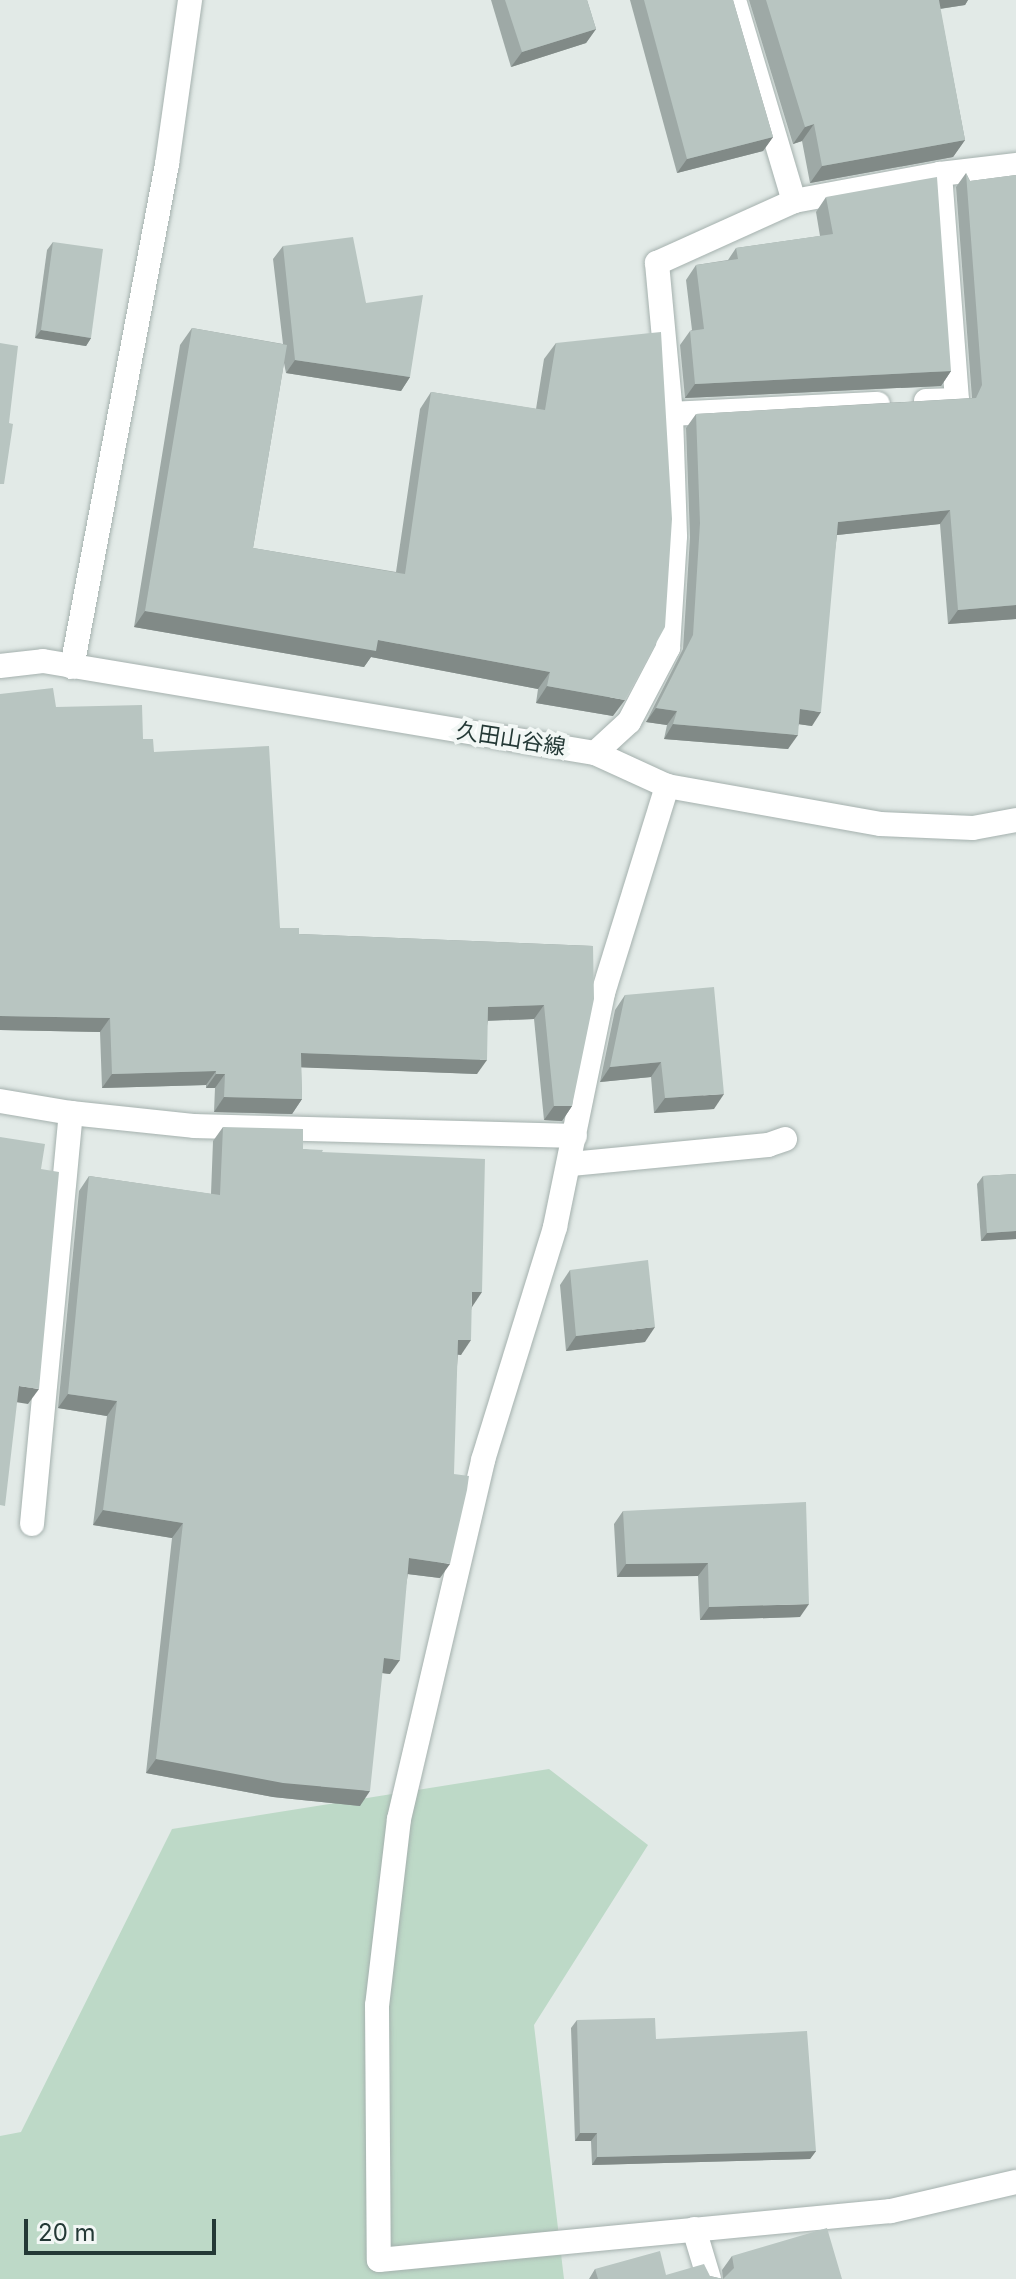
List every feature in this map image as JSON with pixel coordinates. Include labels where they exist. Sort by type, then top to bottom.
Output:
[{"type":"street","points":[[72,667],[167,164],[190,0]]},
{"type":"street","points":[[734,0],[794,201]]},
{"type":"street","points":[[595,753],[629,722],[668,648],[675,536],[671,414],[657,263],[794,201],[940,174],[1016,165]]},
{"type":"street","points":[[671,414],[957,400],[940,174]]},
{"type":"street","name":"久田山谷線","points":[[0,666],[43,661],[595,753],[667,786],[880,824],[973,828],[1016,820]]},
{"type":"street","points":[[667,786],[603,993],[571,1164],[555,1227],[483,1460],[399,1819],[377,2005],[379,2260],[891,2211],[1016,2182]]},
{"type":"street","points":[[0,1101],[71,1113],[195,1126],[575,1136]]},
{"type":"street","points":[[32,1524],[71,1113]]},
{"type":"street","points":[[571,1164],[768,1145],[785,1139]]},
{"type":"street","points":[[694,2229],[709,2279]]},
{"type":"green space","points":[[549,1769],[648,1845],[534,2025],[564,2279],[0,2279],[0,2136],[21,2132],[172,1829]]},
{"type":"building","points":[[505,0],[587,0],[596,29],[522,52]]},
{"type":"building","points":[[644,0],[733,0],[773,137],[687,159]]},
{"type":"building","points":[[766,0],[939,0],[965,140],[822,166],[814,124],[805,127]]},
{"type":"building","points":[[966,173],[970,181],[1016,175],[1016,605],[958,610],[950,510],[838,522],[821,712],[800,709],[798,735],[673,724],[677,711],[656,708],[693,635],[700,523],[696,414],[976,398],[982,385]]},
{"type":"building","points":[[937,177],[951,371],[695,384],[690,331],[704,329],[696,265],[738,259],[736,248],[833,234],[826,197]]},
{"type":"building","points":[[353,237],[366,303],[423,295],[410,377],[295,360],[283,246]]},
{"type":"building","points":[[53,242],[103,249],[91,338],[41,330]]},
{"type":"building","points":[[192,328],[287,345],[253,548],[405,574],[431,392],[545,410],[556,343],[661,332],[672,519],[665,627],[625,700],[547,686],[550,672],[378,640],[376,651],[145,611]]},
{"type":"building","points":[[0,343],[18,346],[9,423],[13,424],[4,484],[0,484]]},
{"type":"building","points":[[53,688],[56,707],[142,705],[143,739],[153,739],[154,752],[269,746],[280,928],[299,928],[299,934],[593,946],[594,999],[572,1106],[554,1106],[544,1005],[488,1007],[487,1060],[301,1053],[302,1099],[224,1097],[225,1074],[216,1074],[216,1071],[112,1074],[110,1018],[0,1016],[0,694]]},
{"type":"building","points":[[714,987],[724,1094],[665,1098],[661,1062],[610,1067],[625,995]]},
{"type":"building","points":[[223,1127],[303,1129],[303,1149],[322,1152],[485,1159],[482,1292],[472,1292],[471,1340],[458,1340],[454,1474],[469,1476],[467,1490],[450,1564],[409,1558],[400,1660],[384,1658],[370,1791],[283,1783],[156,1759],[183,1523],[103,1510],[117,1401],[68,1394],[89,1176],[220,1195]]},
{"type":"building","points":[[0,1137],[45,1144],[41,1169],[59,1172],[39,1389],[19,1386],[5,1506],[0,1505]]},
{"type":"building","points":[[1016,1174],[1016,1231],[987,1233],[983,1176]]},
{"type":"building","points":[[648,1260],[655,1327],[576,1336],[570,1270]]},
{"type":"building","points":[[806,1502],[809,1604],[709,1607],[708,1563],[626,1564],[623,1511]]},
{"type":"building","points":[[655,2018],[656,2039],[807,2031],[816,2151],[597,2157],[597,2133],[580,2133],[577,2020]]},
{"type":"building","points":[[827,2228],[842,2279],[723,2279],[734,2268],[732,2256]]},
{"type":"building","points":[[660,2251],[666,2275],[704,2264],[710,2276],[723,2279],[598,2279],[595,2269]]}]
